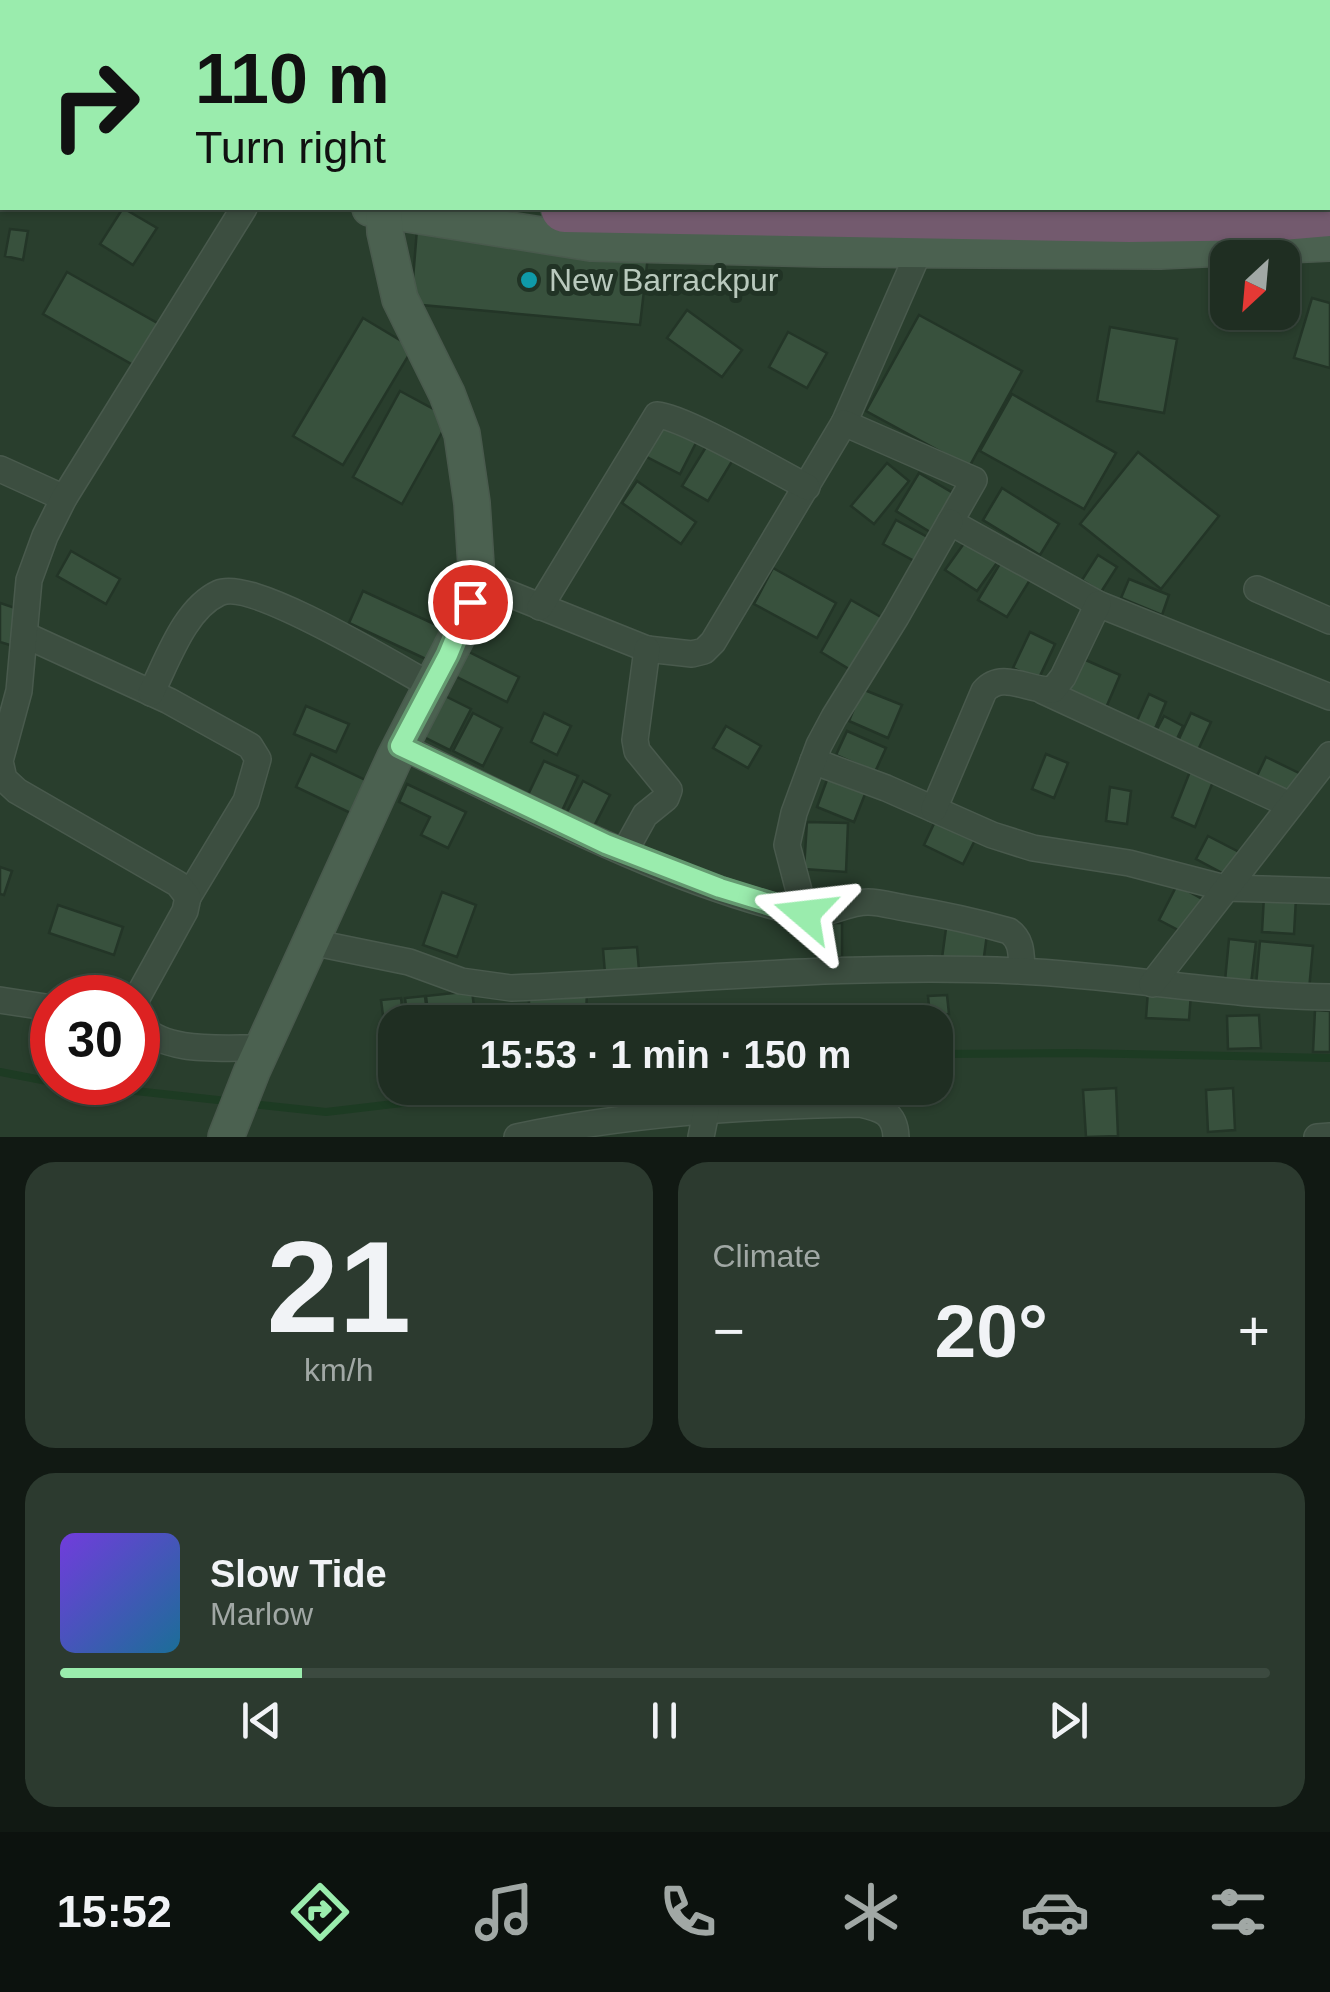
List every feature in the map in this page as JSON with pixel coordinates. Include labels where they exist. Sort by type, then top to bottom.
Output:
[{"type":"highway","points":[[678,210],[1129,218],[1330,212]]},
{"type":"street","points":[[188,897],[178,884],[2,782],[0,761],[20,690],[30,580],[45,536],[64,498],[243,210]]},
{"type":"street","points":[[228,1132],[400,746],[464,623],[476,581],[472,503],[462,434],[447,394],[400,299],[377,210]]},
{"type":"street","points":[[383,210],[591,243],[1160,250],[1330,243]]},
{"type":"street","points":[[476,581],[647,649],[678,654],[704,651],[844,423],[920,249]]},
{"type":"street","points":[[540,606],[657,415],[686,425],[807,487]]},
{"type":"street","points":[[805,914],[787,845],[813,761],[834,717],[974,480],[844,423]]},
{"type":"street","points":[[0,469],[64,498]]},
{"type":"street","points":[[950,522],[1098,604],[1330,697]]},
{"type":"street","points":[[1257,589],[1330,620]]},
{"type":"street","points":[[151,693],[186,626],[207,600],[223,591],[244,592],[286,608],[433,687]]},
{"type":"street","points":[[1043,690],[1052,690],[1063,677],[1098,604]]},
{"type":"street","points":[[25,635],[151,693],[250,746],[258,759],[246,801],[188,897],[185,911],[150,975]]},
{"type":"street","points":[[625,852],[645,814],[666,798],[669,790],[638,751],[635,740],[647,649]]},
{"type":"street","points":[[934,809],[976,708],[992,682],[1001,680],[1043,690],[1290,805]]},
{"type":"street","points":[[400,746],[625,852],[720,888],[805,914],[822,914],[871,902],[948,914],[1009,931],[1016,936],[1022,971]]},
{"type":"street","points":[[1152,984],[1330,755]]},
{"type":"street","points":[[813,761],[1034,848],[1129,862],[1224,888],[1330,891]]},
{"type":"street","points":[[311,942],[409,962],[462,981],[511,988],[878,968],[1022,971],[1252,994],[1330,997]]},
{"type":"street","points":[[0,1000],[30,1005]]},
{"type":"street","points":[[160,1040],[257,1060]]},
{"type":"street","points":[[534,1135],[704,1124],[860,1104],[884,1110],[896,1123],[896,1137]]},
{"type":"street","points":[[1317,1137],[1330,1136]]},
{"type":"building","points":[[122,210],[157,228],[133,265],[100,244]]},
{"type":"building","points":[[10,229],[28,231],[23,260],[5,256]]},
{"type":"building","name":"New Barrackpur","points":[[417,229],[648,256],[640,325],[411,304]]},
{"type":"building","points":[[67,272],[159,324],[135,366],[43,314]]},
{"type":"building","points":[[1312,298],[1330,303],[1330,368],[1294,358]]},
{"type":"building","points":[[687,310],[742,350],[722,377],[667,338]]},
{"type":"building","points":[[919,315],[1022,371],[969,467],[866,411]]},
{"type":"building","points":[[363,318],[413,348],[343,465],[293,436]]},
{"type":"building","points":[[1110,327],[1177,339],[1164,413],[1097,401]]},
{"type":"building","points":[[788,332],[827,353],[807,388],[769,367]]},
{"type":"building","points":[[400,391],[450,418],[402,504],[353,477]]},
{"type":"building","points":[[1012,394],[1116,453],[1084,509],[980,451]]},
{"type":"building","points":[[663,418],[699,437],[680,474],[643,455]]},
{"type":"building","points":[[709,442],[734,458],[708,501],[682,486]]},
{"type":"building","points":[[1138,452],[1219,516],[1161,589],[1080,524]]},
{"type":"building","points":[[887,463],[909,481],[874,524],[851,506]]},
{"type":"building","points":[[919,473],[958,496],[935,535],[896,511]]},
{"type":"building","points":[[637,481],[696,522],[681,544],[622,503]]},
{"type":"building","points":[[1002,488],[1059,524],[1040,555],[983,520]]},
{"type":"building","points":[[896,520],[931,539],[918,563],[883,544]]},
{"type":"building","points":[[970,535],[1001,557],[977,591],[945,570]]},
{"type":"building","points":[[71,551],[120,579],[106,604],[57,576]]},
{"type":"building","points":[[1098,555],[1117,567],[1101,592],[1082,580]]},
{"type":"building","points":[[1004,557],[1033,575],[1007,617],[978,600]]},
{"type":"building","points":[[773,568],[836,603],[817,638],[754,604]]},
{"type":"building","points":[[1129,579],[1169,595],[1162,615],[1121,598]]},
{"type":"building","points":[[363,591],[445,629],[430,661],[349,623]]},
{"type":"building","points":[[851,600],[886,620],[854,672],[821,652]]},
{"type":"building","points":[[0,603],[24,611],[13,646],[0,642]]},
{"type":"building","points":[[1030,632],[1055,644],[1038,680],[1013,668]]},
{"type":"building","points":[[463,649],[519,677],[507,702],[451,674]]},
{"type":"building","points":[[1081,658],[1120,675],[1105,710],[1065,692]]},
{"type":"building","points":[[862,689],[902,705],[888,738],[849,721]]},
{"type":"building","points":[[441,694],[471,709],[450,750],[420,735]]},
{"type":"building","points":[[1149,694],[1166,702],[1154,731],[1136,723]]},
{"type":"building","points":[[306,706],[349,724],[336,752],[294,734]]},
{"type":"building","points":[[473,713],[502,728],[483,766],[453,751]]},
{"type":"building","points":[[544,713],[571,726],[557,755],[531,742]]},
{"type":"building","points":[[1191,713],[1211,722],[1198,750],[1178,741]]},
{"type":"building","points":[[1164,716],[1183,726],[1175,743],[1155,733]]},
{"type":"building","points":[[726,726],[761,746],[748,768],[713,748]]},
{"type":"building","points":[[847,731],[886,748],[875,772],[836,755]]},
{"type":"building","points":[[311,754],[376,785],[361,818],[296,787]]},
{"type":"building","points":[[1046,754],[1068,763],[1054,798],[1032,789]]},
{"type":"building","points":[[1266,757],[1303,775],[1293,796],[1256,778]]},
{"type":"building","points":[[544,761],[578,776],[561,813],[527,797]]},
{"type":"building","points":[[1193,764],[1216,774],[1195,827],[1172,817]]},
{"type":"building","points":[[831,769],[869,784],[854,822],[817,807]]},
{"type":"building","points":[[583,781],[610,795],[592,830],[565,816]]},
{"type":"building","points":[[407,784],[466,812],[448,848],[421,835],[430,817],[399,802]]},
{"type":"building","points":[[1110,787],[1131,791],[1127,824],[1106,821]]},
{"type":"building","points":[[939,813],[979,832],[963,864],[924,845]]},
{"type":"building","points":[[807,822],[848,823],[846,872],[804,869]]},
{"type":"building","points":[[1208,836],[1239,852],[1226,875],[1196,859]]},
{"type":"building","points":[[0,867],[12,871],[4,895],[0,894]]},
{"type":"building","points":[[1177,885],[1202,899],[1184,933],[1159,920]]},
{"type":"building","points":[[442,892],[476,905],[457,957],[423,945]]},
{"type":"building","points":[[1264,896],[1296,898],[1294,934],[1262,932]]},
{"type":"building","points":[[58,905],[123,927],[114,955],[49,933]]},
{"type":"building","points":[[947,921],[988,927],[983,964],[942,958]]},
{"type":"building","points":[[815,923],[842,923],[842,957],[816,957]]},
{"type":"building","points":[[1229,939],[1256,942],[1251,984],[1225,981]]},
{"type":"building","points":[[1260,941],[1313,946],[1309,990],[1256,985]]},
{"type":"building","points":[[637,947],[639,970],[605,973],[603,949]]},
{"type":"building","points":[[529,989],[587,990],[586,1005],[529,1005]]},
{"type":"building","points":[[472,991],[474,1005],[427,1005],[426,996]]},
{"type":"building","points":[[1148,991],[1191,994],[1189,1020],[1146,1018]]},
{"type":"building","points":[[947,995],[948,1005],[929,1005],[928,996]]},
{"type":"building","points":[[425,996],[426,1005],[406,1005],[405,998]]},
{"type":"building","points":[[401,998],[402,1005],[382,1005],[381,1000]]},
{"type":"building","points":[[1315,1010],[1330,1011],[1330,1052],[1313,1052]]},
{"type":"building","points":[[1259,1015],[1261,1048],[1228,1049],[1227,1016]]},
{"type":"building","points":[[1116,1088],[1118,1136],[1086,1137],[1083,1090]]},
{"type":"building","points":[[1233,1088],[1235,1130],[1208,1132],[1206,1090]]},
{"type":"waterway","points":[[953,1054],[1330,1058]]},
{"type":"waterway","points":[[0,1072],[30,1078]]},
{"type":"waterway","points":[[160,1094],[227,1101]]},
{"type":"waterway","points":[[251,1104],[326,1112],[385,1105]]},
{"type":"place","name":"New Barrackpur","points":[[529,280]]},
{"type":"route","points":[[470,602],[433,687],[400,746],[606,844],[720,888],[805,914]]}]
